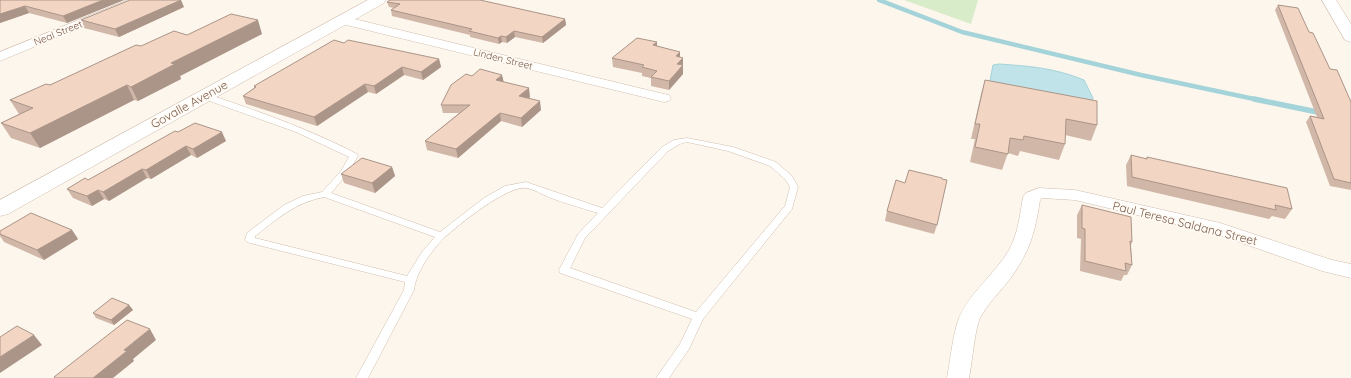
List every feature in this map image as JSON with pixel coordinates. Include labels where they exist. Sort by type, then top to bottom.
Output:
[{"type":"street","name":"Neal Street","points":[[0,57],[138,0]]},
{"type":"street","name":"Govalle Avenue","points":[[0,209],[379,0]]},
{"type":"street","points":[[1329,0],[1351,37]]},
{"type":"street","name":"Linden Street","points":[[342,20],[664,98]]},
{"type":"street","name":"Paul Teresa Saldana Street","points":[[958,378],[969,319],[980,301],[1003,274],[1019,250],[1026,231],[1032,197],[1039,193],[1075,195],[1220,229],[1329,266],[1351,271]]},
{"type":"lane","points":[[204,96],[276,120],[332,144],[354,156],[344,172],[325,194]]},
{"type":"lane","points":[[662,378],[685,346],[698,318],[789,206],[794,188],[789,178],[772,164],[730,149],[687,140],[677,142],[665,149],[581,236],[564,270],[698,318]]},
{"type":"lane","points":[[362,378],[409,290],[410,280],[426,254],[441,236],[487,200],[508,188],[526,185],[571,202],[604,212]]},
{"type":"lane","points":[[410,280],[250,240],[250,235],[287,207],[306,198],[325,194],[441,236]]},
{"type":"green space","points":[[904,0],[978,0],[971,24]]},
{"type":"water","points":[[999,64],[1052,70],[1084,80],[1093,98],[1090,111],[988,91],[993,65]]},
{"type":"building","points":[[0,0],[103,0],[63,16],[25,6],[0,14]]},
{"type":"building","points":[[130,0],[181,0],[115,29],[81,20]]},
{"type":"building","points":[[390,0],[480,0],[565,19],[542,37],[514,31],[506,37],[501,36],[498,38],[469,31],[472,29],[391,10],[400,4],[387,2]]},
{"type":"building","points":[[1278,5],[1298,8],[1309,32],[1313,33],[1330,69],[1337,70],[1351,102],[1351,183],[1334,179],[1310,116],[1324,119]]},
{"type":"building","points":[[231,14],[258,20],[171,63],[175,64],[131,87],[127,85],[30,133],[1,123],[33,108],[10,100],[46,84],[50,85],[136,45],[141,46],[174,31],[187,35]]},
{"type":"building","points":[[637,38],[657,42],[653,45],[680,52],[676,56],[683,58],[677,64],[683,65],[669,81],[651,77],[657,71],[642,67],[644,65],[612,58]]},
{"type":"building","points":[[334,40],[344,43],[348,40],[439,59],[421,72],[402,67],[374,86],[365,84],[314,117],[243,96],[256,87],[254,86]]},
{"type":"building","points":[[480,69],[502,75],[496,80],[529,88],[519,96],[540,101],[521,118],[500,113],[456,149],[425,141],[470,105],[441,105],[451,85],[466,74],[472,76]]},
{"type":"building","points":[[985,80],[1097,101],[1097,125],[1066,119],[1065,144],[1024,136],[1023,140],[1010,138],[1008,154],[975,147],[980,124],[975,124]]},
{"type":"building","points":[[195,123],[222,132],[193,149],[186,146],[146,170],[142,169],[103,192],[98,190],[87,196],[67,189],[85,178],[88,180],[175,131],[178,132]]},
{"type":"building","points":[[1131,155],[1147,159],[1147,157],[1287,188],[1292,209],[1275,205],[1276,210],[1132,177]]},
{"type":"building","points":[[362,158],[392,167],[372,183],[341,174]]},
{"type":"building","points":[[909,170],[947,180],[937,225],[887,211],[896,180],[905,183]]},
{"type":"building","points":[[1082,205],[1131,217],[1132,242],[1130,241],[1132,265],[1125,263],[1126,271],[1085,261],[1085,229],[1082,228]]},
{"type":"building","points":[[31,213],[72,230],[37,250],[0,234],[0,231]]},
{"type":"building","points":[[112,298],[129,305],[111,320],[93,313]]},
{"type":"building","points":[[127,320],[150,329],[124,350],[127,351],[93,378],[54,377]]},
{"type":"building","points":[[17,326],[34,335],[0,357],[0,337]]},
{"type":"waterway","points":[[879,0],[962,32],[1141,75],[1259,100]]},
{"type":"waterway","points":[[1254,99],[1322,113]]}]
